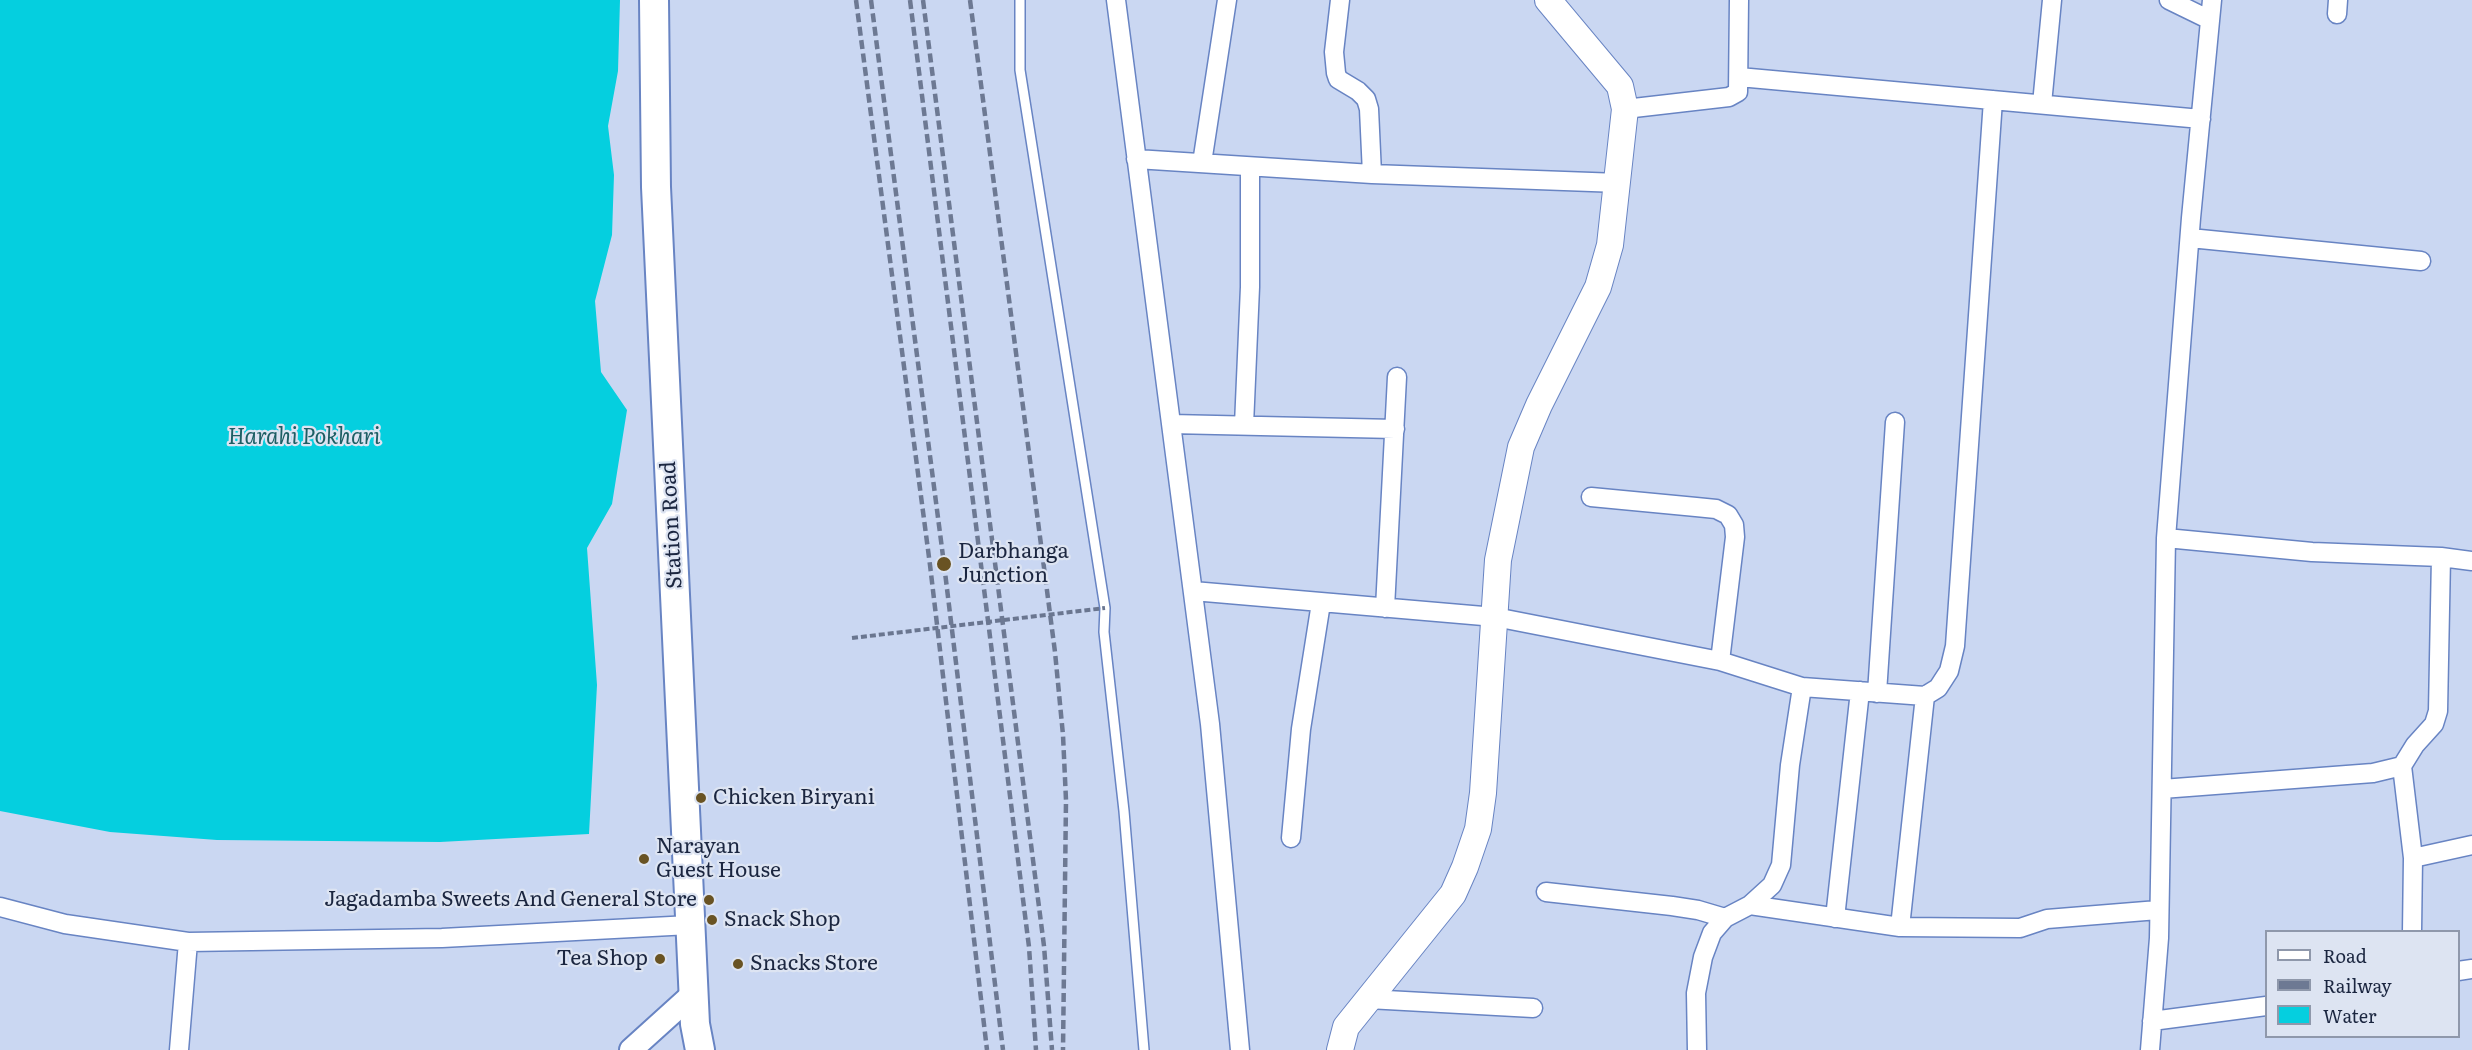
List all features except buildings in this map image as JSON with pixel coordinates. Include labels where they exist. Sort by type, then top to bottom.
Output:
[{"type":"main road","name":"Station Road","points":[[654,0],[656,187],[695,1024],[700,1050]]},
{"type":"main road","points":[[1340,1050],[1346,1027],[1453,894],[1478,829],[1483,793],[1498,560],[1521,447],[1539,405],[1598,287],[1610,245],[1619,183],[1625,109],[1620,86],[1548,0]]},
{"type":"street","points":[[1116,0],[1210,724],[1240,1050]]},
{"type":"street","points":[[1202,164],[1227,0]]},
{"type":"street","points":[[1340,0],[1334,52],[1336,73],[1338,79],[1358,91],[1366,99],[1369,109],[1372,174]]},
{"type":"street","points":[[1625,109],[1729,97],[1738,92],[1739,0]]},
{"type":"street","points":[[2042,104],[2052,0]]},
{"type":"street","points":[[2169,0],[2211,20]]},
{"type":"street","points":[[2150,1050],[2159,938],[2166,538],[2200,119],[2212,0]]},
{"type":"street","points":[[1739,77],[2200,119]]},
{"type":"street","points":[[1193,591],[1495,617],[1720,661],[1802,687],[1925,696],[1938,688],[1949,671],[1955,646],[1993,100]]},
{"type":"street","points":[[1136,159],[1372,174],[1619,183]]},
{"type":"street","points":[[1244,425],[1250,287],[1250,166]]},
{"type":"street","points":[[2190,238],[2421,261]]},
{"type":"street","points":[[1385,608],[1397,377]]},
{"type":"street","points":[[1835,918],[1868,692],[1895,422]]},
{"type":"street","points":[[1171,424],[1395,429]]},
{"type":"street","points":[[1591,496],[1716,509],[1728,515],[1734,525],[1735,537],[1720,661]]},
{"type":"street","points":[[2166,538],[2312,552],[2441,557],[2472,561]]},
{"type":"street","points":[[2412,930],[2413,858],[2402,766],[2434,724],[2438,711],[2441,557]]},
{"type":"street","points":[[1291,838],[1301,729],[1321,603]]},
{"type":"street","points":[[1697,1050],[1696,993],[1703,957],[1712,933],[1725,918],[1750,905],[1772,885],[1781,864],[1790,765],[1802,687]]},
{"type":"street","points":[[1900,927],[1925,696]]},
{"type":"street","points":[[2162,789],[2373,773],[2402,766]]},
{"type":"street","points":[[2413,858],[2472,845]]},
{"type":"street","points":[[1546,892],[1672,906],[1698,910],[1725,918]]},
{"type":"street","points":[[1750,905],[1900,927],[2019,928],[2047,919],[2158,910]]},
{"type":"street","points":[[0,907],[65,924],[188,942],[442,938],[690,925]]},
{"type":"street","points":[[179,1050],[188,942]]},
{"type":"street","points":[[631,1050],[694,993]]},
{"type":"street","points":[[1368,999],[1533,1008]]},
{"type":"street","points":[[2152,1021],[2265,1006]]},
{"type":"lane","points":[[1020,0],[1020,70],[1105,608],[1104,632],[1124,811],[1144,1050]]},
{"type":"path","points":[[852,638],[1105,608]]},
{"type":"water","name":"Harahi Pokhari","points":[[0,0],[620,0],[618,71],[608,126],[614,175],[612,235],[595,301],[601,372],[627,410],[612,504],[587,548],[597,685],[589,834],[440,842],[217,840],[110,832],[0,811]]},
{"type":"railway","points":[[856,0],[930,565],[987,1050]]},
{"type":"railway","points":[[871,0],[944,564],[1003,1050]]},
{"type":"railway","points":[[910,0],[1029,947],[1036,1050]]},
{"type":"railway","points":[[923,0],[1044,946],[1052,1050]]},
{"type":"railway","points":[[970,0],[1055,652],[1063,735],[1066,800],[1063,1050]]},
{"type":"place","name":"Darbhanga Junction","points":[[944,564]]},
{"type":"place","name":"Chicken Biryani","points":[[701,798]]},
{"type":"place","name":"Narayan Guest House","points":[[644,859]]},
{"type":"place","name":"Jagadamba Sweets And General Store","points":[[709,900]]},
{"type":"place","name":"Snack Shop","points":[[712,920]]},
{"type":"place","name":"Tea Shop","points":[[660,959]]},
{"type":"place","name":"Snacks Store","points":[[738,964]]}]
